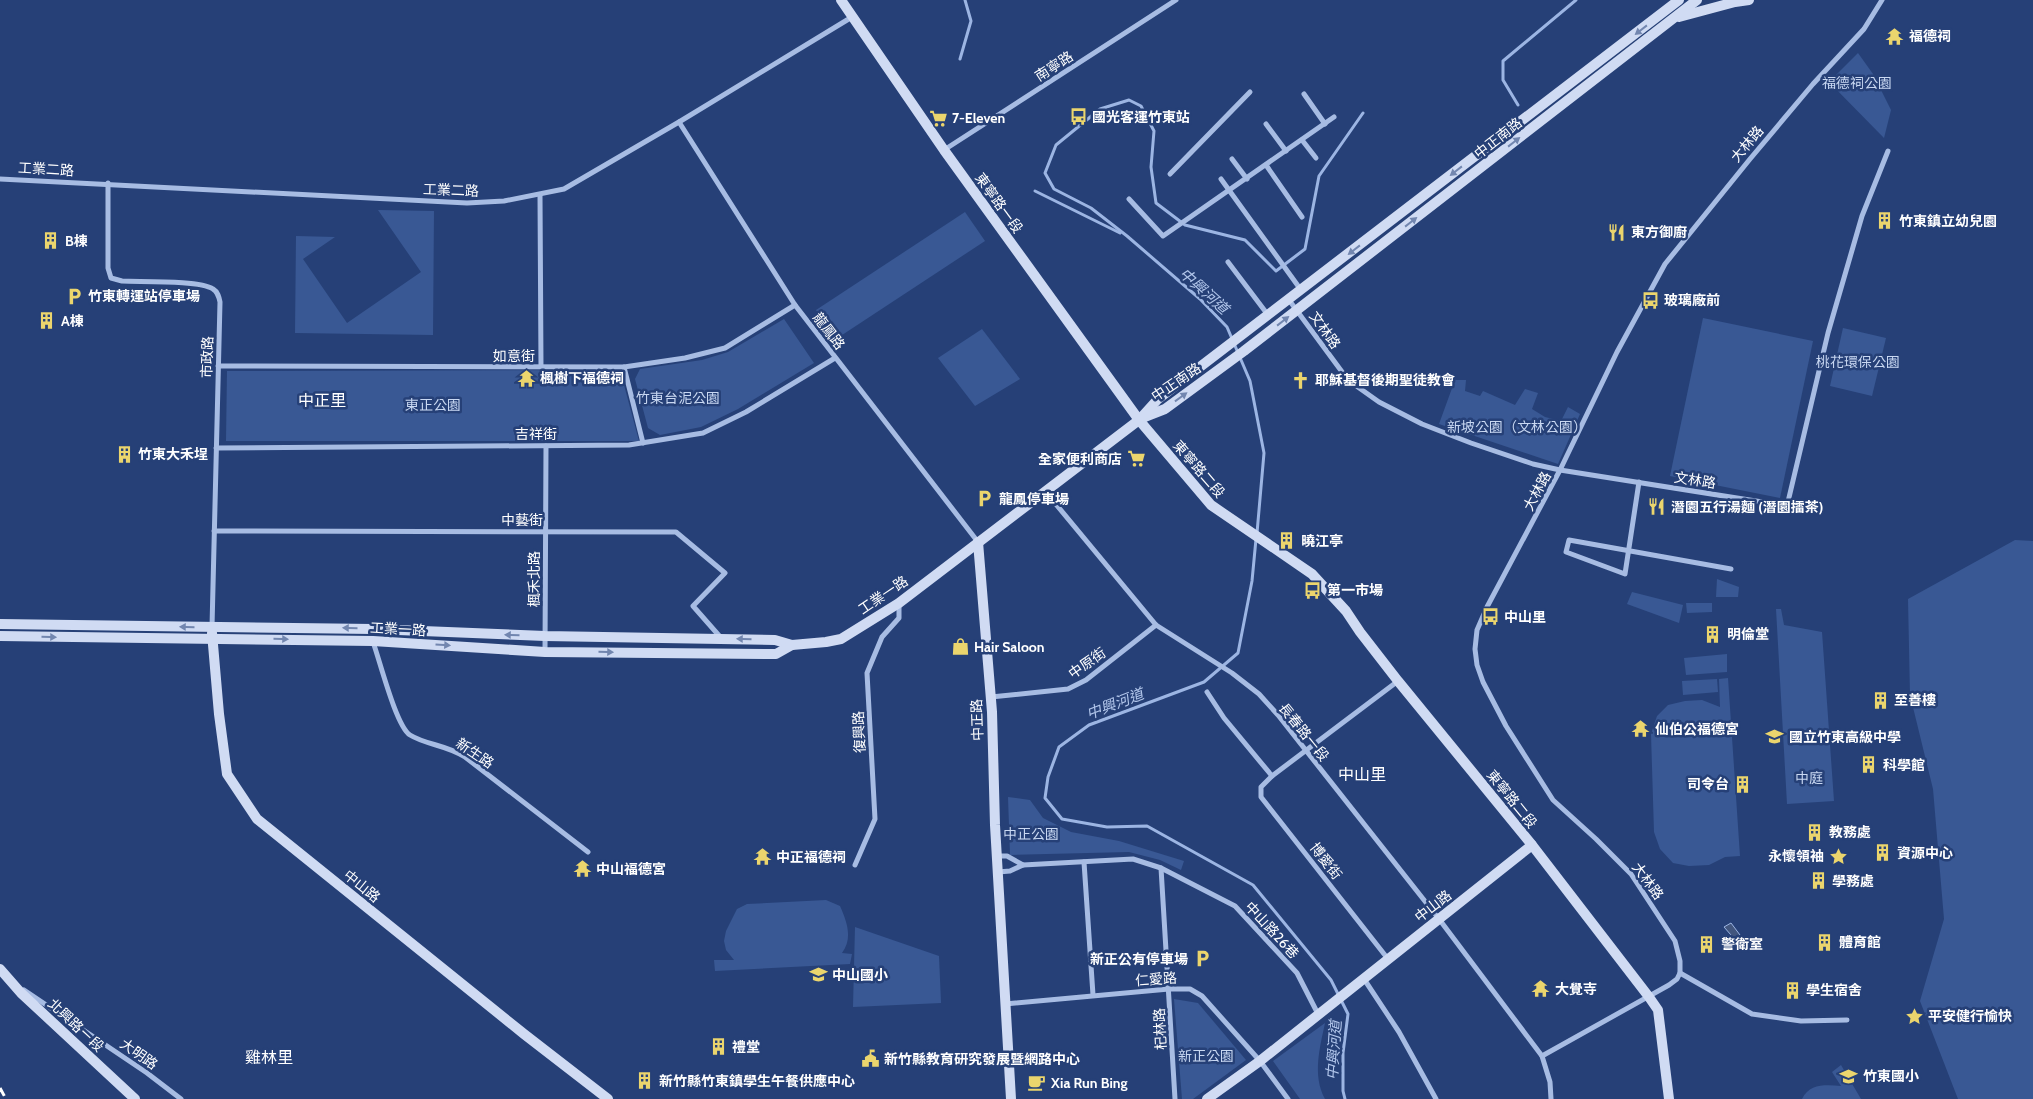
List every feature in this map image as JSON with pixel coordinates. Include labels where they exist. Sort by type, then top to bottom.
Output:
[{"type":"street","name":"東寧路一段","points":[[842,0],[944,150],[1139,420]]},
{"type":"street","name":"南寧路","points":[[944,150],[1176,0]]},
{"type":"street","name":"中正南路","points":[[1139,420],[1158,399],[1269,316],[1679,0]]},
{"type":"street","name":"中正南路","points":[[1139,420],[1165,409],[1244,351],[1697,0]]},
{"type":"street","points":[[1674,19],[1749,0]]},
{"type":"street","name":"大林路","points":[[1680,973],[1679,954],[1675,941],[1631,874],[1553,800],[1506,726],[1483,682],[1477,665],[1475,649],[1476,630],[1560,470],[1617,352],[1665,264],[1756,151],[1813,84],[1864,29],[1882,0]]},
{"type":"street","name":"工業二路","points":[[0,179],[467,203],[504,201],[540,195],[564,189],[852,17]]},
{"type":"street","points":[[1170,174],[1250,92]]},
{"type":"street","points":[[1304,94],[1325,124]]},
{"type":"street","points":[[1129,199],[1163,236],[1334,118]]},
{"type":"street","name":"龍鳳路","points":[[678,122],[795,305],[978,542]]},
{"type":"street","points":[[1266,124],[1286,151]]},
{"type":"street","points":[[1302,140],[1316,158]]},
{"type":"street","name":"文林路","points":[[1289,300],[1348,380],[1379,402],[1422,424],[1533,464],[1560,470],[1787,506],[1830,328],[1862,216],[1888,151]]},
{"type":"street","points":[[1232,159],[1247,179]]},
{"type":"street","points":[[1266,165],[1302,217]]},
{"type":"street","points":[[1221,179],[1301,291]]},
{"type":"street","name":"市政路","points":[[108,184],[108,268],[111,278],[122,281],[200,284],[215,290],[220,302],[212,627]]},
{"type":"street","points":[[540,195],[541,367]]},
{"type":"street","points":[[1228,262],[1269,316]]},
{"type":"street","name":"如意街","points":[[218,366],[624,366],[685,358],[725,348],[795,305]]},
{"type":"street","name":"吉祥街","points":[[216,448],[546,446],[629,445],[643,443],[703,433],[746,412],[835,358]]},
{"type":"street","points":[[624,366],[643,443]]},
{"type":"street","points":[[978,542],[1139,420]]},
{"type":"street","name":"東寧路二段","points":[[1139,420],[1211,505],[1312,574],[1346,611],[1398,681],[1532,845],[1658,1010],[1669,1099]]},
{"type":"street","name":"楓禾北路","points":[[546,446],[546,652]]},
{"type":"street","points":[[1639,482],[1630,550],[1626,574],[1566,552],[1569,540],[1630,550],[1731,569]]},
{"type":"street","name":"長春路一段","points":[[1045,491],[1156,625],[1216,661],[1259,694],[1306,750],[1439,919],[1542,1056],[1550,1082],[1551,1099]]},
{"type":"street","name":"中藝街","points":[[214,530],[676,532],[725,573],[693,606],[722,639]]},
{"type":"street","name":"工業一路","points":[[0,624],[373,629],[545,636],[775,640],[792,645],[841,639],[899,603],[978,542]]},
{"type":"street","name":"中正路","points":[[978,542],[991,698],[1004,1004],[1011,1099]]},
{"type":"street","name":"復興路","points":[[855,865],[874,819],[867,673],[882,637],[898,618],[899,603]]},
{"type":"street","name":"中原街","points":[[991,698],[1068,689],[1086,680],[1156,625]]},
{"type":"street","name":"中山路","points":[[212,627],[219,714],[227,774],[257,819],[524,1034],[608,1099]]},
{"type":"street","points":[[262,628],[262,639]]},
{"type":"street","name":"新生路","points":[[373,629],[373,641],[398,716],[405,731],[412,736],[453,749],[588,852]]},
{"type":"street","name":"工業一路","points":[[0,636],[373,641],[546,652],[776,654],[792,645]]},
{"type":"street","points":[[1207,692],[1224,718],[1272,776],[1398,681]]},
{"type":"street","name":"博愛街","points":[[1272,776],[1261,787],[1261,797],[1388,959]]},
{"type":"street","name":"中山路","points":[[1318,1015],[1532,845]]},
{"type":"street","points":[[997,856],[1007,856],[1023,864]]},
{"type":"street","name":"中山路26巷","points":[[1023,864],[1133,859],[1161,868],[1235,906],[1297,973],[1318,1015]]},
{"type":"street","points":[[1084,862],[1093,995]]},
{"type":"street","points":[[998,872],[1010,871],[1023,864]]},
{"type":"street","name":"杞林路","points":[[1161,868],[1175,1099]]},
{"type":"street","name":"北興路ㄧ段","points":[[0,969],[20,993],[135,1099]]},
{"type":"street","points":[[1542,1056],[1670,985],[1680,973],[1752,1014],[1801,1021],[1846,1020]]},
{"type":"street","points":[[1364,979],[1399,1032],[1436,1099]]},
{"type":"street","name":"大明路","points":[[9,980],[147,1072],[181,1099]]},
{"type":"street","name":"仁愛路","points":[[1004,1004],[1093,995],[1190,989],[1202,996],[1260,1061],[1288,1099]]},
{"type":"street","points":[[1207,1099],[1260,1061],[1318,1015]]},
{"type":"green space","name":"福德祠公園","points":[[1858,53],[1873,74],[1891,110],[1884,138],[1829,82]]},
{"type":"green space","points":[[378,210],[434,211],[433,335],[295,333],[296,236],[335,237],[303,259],[347,323],[421,272]]},
{"type":"green space","points":[[965,212],[985,241],[836,339],[816,310]]},
{"type":"green space","points":[[1703,318],[1813,341],[1780,498],[1670,476]]},
{"type":"green space","name":"竹東台泥公園","points":[[784,319],[814,363],[738,409],[701,427],[660,435],[648,428],[635,379],[640,369],[702,360],[728,352]]},
{"type":"green space","name":"桃花環保公園","points":[[1843,328],[1886,338],[1872,396],[1830,386]]},
{"type":"green space","points":[[982,329],[1020,379],[975,406],[938,358]]},
{"type":"green space","name":"東正公園","points":[[620,370],[639,441],[226,441],[227,371]]},
{"type":"green space","name":"新坡公園（文林公園）","points":[[1455,380],[1466,380],[1465,391],[1480,396],[1483,391],[1515,405],[1525,389],[1538,393],[1532,409],[1545,417],[1561,421],[1568,407],[1580,414],[1558,464],[1439,424]]},
{"type":"green space","points":[[2015,540],[2033,541],[2033,1099],[1958,1099],[1920,1001],[1944,919],[1933,789],[1910,695],[1908,599]]},
{"type":"green space","points":[[1717,579],[1739,587],[1738,597],[1716,597]]},
{"type":"green space","points":[[1632,592],[1683,605],[1679,623],[1627,604]]},
{"type":"green space","points":[[1686,603],[1712,603],[1712,612],[1687,613]]},
{"type":"green space","name":"中庭","points":[[1776,609],[1781,609],[1784,625],[1822,632],[1834,801],[1787,804]]},
{"type":"green space","points":[[1727,654],[1727,672],[1686,675],[1684,658]]},
{"type":"green space","points":[[1728,678],[1740,856],[1725,857],[1709,865],[1689,866],[1673,863],[1660,849],[1654,832],[1651,734],[1657,716],[1668,705],[1702,700],[1720,707],[1719,679]]},
{"type":"green space","points":[[1717,679],[1718,692],[1683,695],[1682,681]]},
{"type":"green space","name":"中正公園","points":[[1008,797],[1030,800],[1043,818],[1071,832],[1119,841],[1184,861],[1181,870],[1160,860],[1129,852],[1010,855]]},
{"type":"green space","points":[[826,900],[840,906],[845,918],[848,936],[842,953],[852,954],[850,964],[715,971],[714,960],[734,960],[726,950],[724,941],[726,931],[737,909],[747,904]]},
{"type":"green space","points":[[855,927],[939,956],[941,1003],[853,1007]]},
{"type":"green space","name":"新正公園","points":[[1174,999],[1198,1003],[1246,1060],[1193,1099],[1182,1099]]},
{"type":"green space","points":[[1325,1023],[1319,1051],[1318,1071],[1321,1090],[1325,1099],[1300,1099],[1273,1061]]},
{"type":"green space","points":[[1841,1065],[1861,1099],[1802,1099],[1809,1090],[1819,1086],[1841,1086],[1832,1072]]},
{"type":"shaded area","points":[[1731,923],[1749,947],[1740,950],[1738,943],[1724,927]]},
{"type":"waterway","points":[[960,59],[971,21],[965,0]]},
{"type":"waterway","points":[[1518,105],[1503,80],[1503,61],[1576,0]]},
{"type":"waterway","points":[[1257,533],[1264,453],[1250,381],[1227,327],[1200,299],[1127,236],[1091,208],[1054,189],[1045,173],[1056,145],[1100,109],[1129,100],[1141,106],[1154,131],[1151,167],[1156,203],[1185,225],[1245,240],[1276,271],[1305,249],[1319,176],[1363,113]]},
{"type":"waterway","points":[[1035,191],[1120,233]]},
{"type":"waterway","name":"中興河道","points":[[1256,539],[1252,581],[1238,653],[1204,682],[1089,725],[1059,747],[1048,777],[1045,798],[1062,819],[1107,827],[1147,826],[1253,885],[1331,980],[1348,1014],[1343,1053],[1343,1091],[1345,1099]]},
{"type":"railway","points":[[0,1088],[6,1099]]},
{"type":"place","name":"福德祠","points":[[1895,36]]},
{"type":"place","name":"國光客運竹東站","points":[[1078,117]]},
{"type":"place","name":"7-Eleven","points":[[938,118]]},
{"type":"place","name":"竹東鎮立幼兒園","points":[[1885,221]]},
{"type":"place","name":"東方御廚","points":[[1617,232]]},
{"type":"place","name":"B棟","points":[[51,241]]},
{"type":"place","name":"竹東轉運站停車場","points":[[74,296]]},
{"type":"place","name":"玻璃廠前","points":[[1650,300]]},
{"type":"place","name":"A棟","points":[[47,321]]},
{"type":"place","name":"楓樹下福德祠","points":[[526,378]]},
{"type":"place","name":"耶穌基督後期聖徒教會","points":[[1301,380]]},
{"type":"place","name":"竹東大禾埕","points":[[124,454]]},
{"type":"place","name":"全家便利商店","points":[[1136,459]]},
{"type":"place","name":"龍鳳停車場","points":[[985,499]]},
{"type":"place","name":"潛園五行湯麵 (潛園擂茶)","points":[[1657,507]]},
{"type":"place","name":"曉江亭","points":[[1287,541]]},
{"type":"place","name":"第一市場","points":[[1313,590]]},
{"type":"place","name":"中山里","points":[[1490,617]]},
{"type":"place","name":"明倫堂","points":[[1713,634]]},
{"type":"place","name":"Hair Saloon","points":[[960,647]]},
{"type":"place","name":"至善樓","points":[[1880,700]]},
{"type":"place","name":"仙伯公福德宮","points":[[1641,729]]},
{"type":"place","name":"國立竹東高級中學","points":[[1775,737]]},
{"type":"place","name":"科學館","points":[[1869,765]]},
{"type":"place","name":"司令台","points":[[1743,784]]},
{"type":"place","name":"教務處","points":[[1815,832]]},
{"type":"place","name":"資源中心","points":[[1883,853]]},
{"type":"place","name":"永懷領袖","points":[[1838,856]]},
{"type":"place","name":"中正福德祠","points":[[762,857]]},
{"type":"place","name":"中山福德宮","points":[[582,869]]},
{"type":"place","name":"學務處","points":[[1818,881]]},
{"type":"place","name":"體育館","points":[[1825,942]]},
{"type":"place","name":"警衛室","points":[[1707,944]]},
{"type":"place","name":"新正公有停車場","points":[[1202,959]]},
{"type":"place","name":"中山國小","points":[[818,975]]},
{"type":"place","name":"大覺寺","points":[[1541,989]]},
{"type":"place","name":"學生宿舍","points":[[1792,990]]},
{"type":"place","name":"平安健行愉快","points":[[1914,1016]]},
{"type":"place","name":"禮堂","points":[[718,1047]]},
{"type":"place","name":"新竹縣教育研究發展暨網路中心","points":[[870,1059]]},
{"type":"place","name":"竹東國小","points":[[1849,1076]]},
{"type":"place","name":"新竹縣竹東鎮學生午餐供應中心","points":[[645,1081]]},
{"type":"place","name":"Xia Run Bing","points":[[1037,1083]]},
{"type":"district","name":"中正里","points":[[322,400]]},
{"type":"district","name":"中山里","points":[[1362,774]]},
{"type":"district","name":"雞林里","points":[[269,1057]]}]
